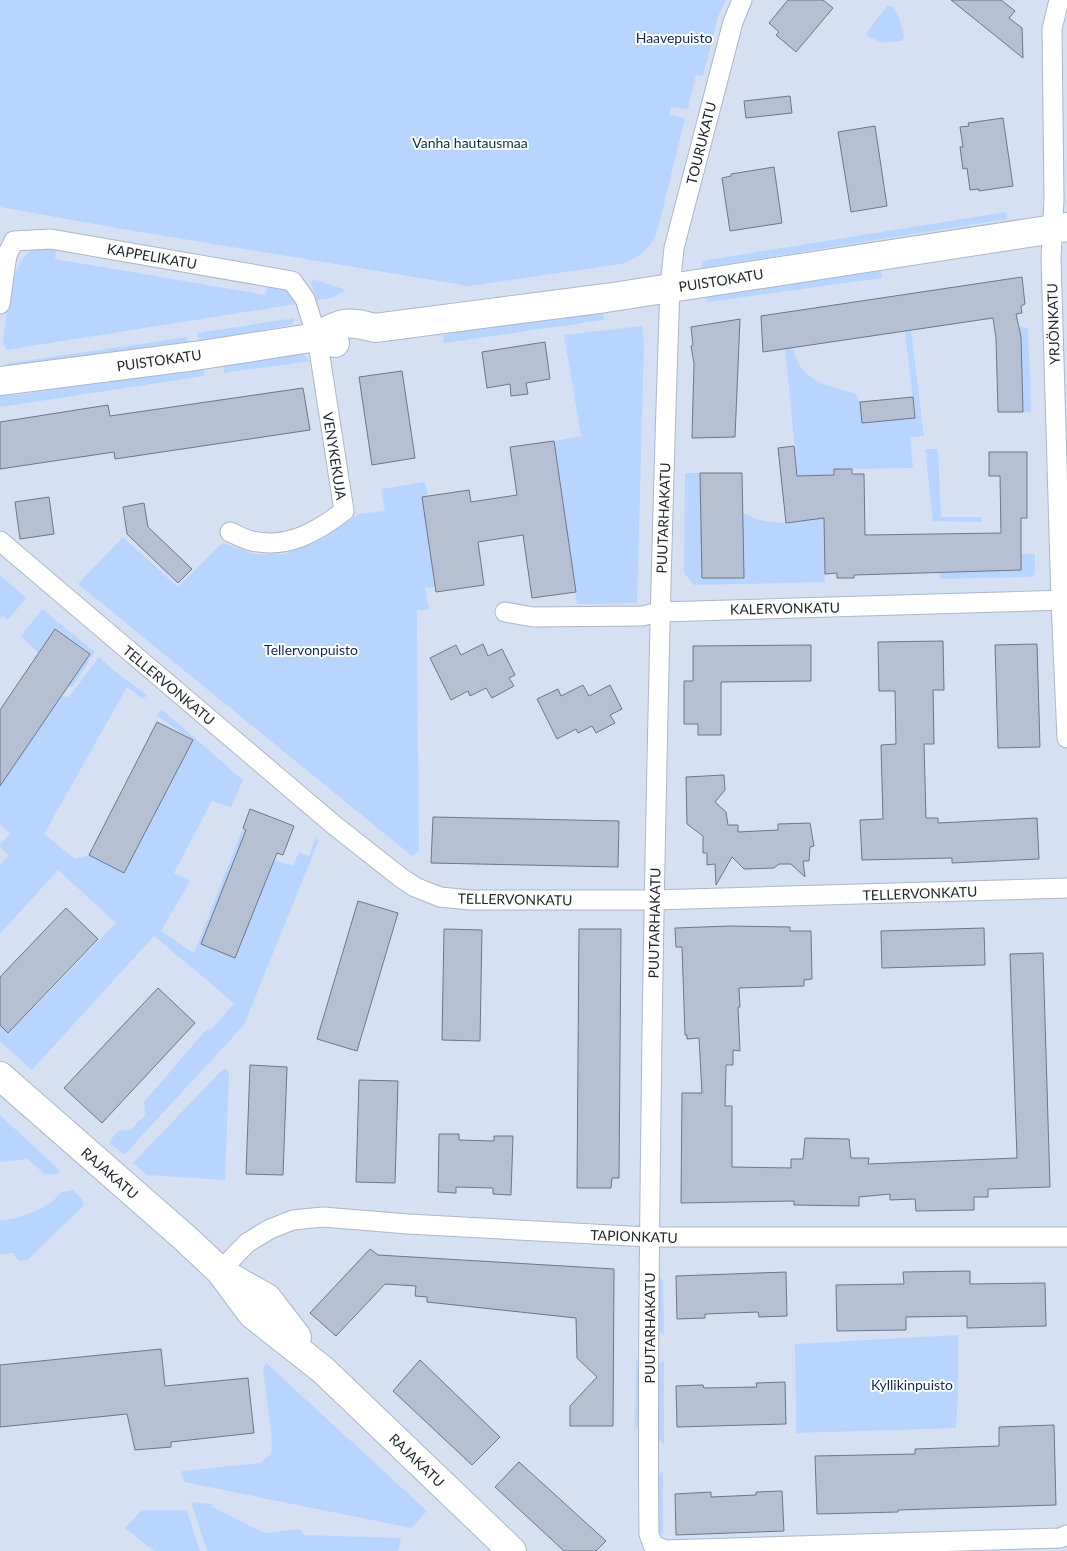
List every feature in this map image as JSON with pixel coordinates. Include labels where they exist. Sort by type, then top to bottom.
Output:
[{"type":"main road","name":"PUISTOKATU","points":[[0,381],[195,356],[317,337],[339,324],[355,323],[375,328],[606,298],[1059,228]]},
{"type":"main road","name":"RAJAKATU","points":[[0,1076],[220,1271],[267,1298],[323,1370],[505,1549]]},
{"type":"street","name":"TOURUKATU","points":[[670,287],[674,248],[732,22],[742,0]]},
{"type":"street","name":"YRJÖNKATU","points":[[1059,0],[1052,29],[1054,199],[1059,228],[1051,268],[1064,600],[1067,738]]},
{"type":"street","name":"KAPPELIKATU","points":[[0,304],[7,255],[14,241],[51,239],[292,281],[305,299],[317,337]]},
{"type":"street","name":"PUUTARHAKATU","points":[[665,1550],[653,1545],[649,1534],[650,1237],[660,612],[670,287]]},
{"type":"street","name":"VENYKEKUJA","points":[[230,532],[251,541],[280,543],[305,536],[324,526],[344,511],[317,337]]},
{"type":"street","name":"TELLERVONKATU","points":[[0,541],[334,825],[415,887],[440,897],[470,900],[654,900],[1067,888]]},
{"type":"street","name":"KALERVONKATU","points":[[505,612],[543,617],[642,616],[660,612],[1064,600]]},
{"type":"street","name":"TAPIONKATU","points":[[220,1271],[247,1243],[270,1229],[293,1220],[323,1217],[408,1224],[650,1237],[1067,1237]]},
{"type":"street","points":[[665,1550],[1060,1538],[1067,1536]]},
{"type":"green space","name":"Vanha hautausmaa","points":[[0,0],[726,0],[718,17],[703,76],[696,75],[688,109],[671,107],[669,115],[685,118],[658,229],[649,246],[634,259],[621,264],[469,286],[0,207]]},
{"type":"green space","points":[[888,5],[893,7],[899,18],[904,36],[902,41],[884,43],[868,37],[867,32]]},
{"type":"green space","points":[[1006,212],[1007,219],[702,268],[702,261]]},
{"type":"green space","points":[[57,247],[55,259],[266,295],[267,282],[284,290],[294,299],[296,304],[6,350],[3,341],[8,304],[14,277],[19,265],[25,256],[33,250]]},
{"type":"green space","points":[[881,270],[882,278],[707,302],[706,296]]},
{"type":"green space","points":[[313,279],[346,290],[332,298],[317,300],[311,284]]},
{"type":"green space","points":[[602,311],[604,320],[444,343],[443,336],[461,328],[479,329]]},
{"type":"green space","points":[[295,318],[293,323],[287,326],[199,341],[197,333]]},
{"type":"green space","points":[[642,326],[644,345],[637,603],[577,604],[554,441],[581,436],[564,335]]},
{"type":"green space","points":[[1019,327],[1028,328],[1031,412],[1023,412],[1021,337]]},
{"type":"green space","points":[[911,330],[924,436],[910,437],[913,468],[835,469],[834,475],[823,475],[825,582],[694,585],[684,573],[685,473],[700,473],[702,578],[744,578],[743,513],[772,522],[802,521],[785,348],[793,347],[796,359],[808,375],[825,384],[856,394],[860,402],[862,423],[915,418],[905,331]]},
{"type":"green space","points":[[187,337],[187,344],[25,368],[4,364]]},
{"type":"green space","points":[[300,352],[310,361],[224,373],[223,364]]},
{"type":"green space","points":[[203,367],[204,376],[0,407],[0,396]]},
{"type":"green space","points":[[925,449],[938,449],[941,517],[981,517],[982,522],[933,521]]},
{"type":"green space","name":"Tellervonpuisto","points":[[425,482],[428,496],[422,497],[435,587],[425,588],[429,610],[417,610],[419,851],[412,856],[78,584],[123,537],[178,587],[222,543],[254,554],[284,554],[324,538],[359,514],[385,511],[381,489]]},
{"type":"green space","points":[[1021,554],[1035,554],[1035,574],[1031,577],[940,579],[939,571]]},
{"type":"green space","points":[[0,575],[26,598],[8,620],[2,616],[0,619]]},
{"type":"green space","points":[[42,609],[95,652],[72,687],[68,686],[90,653],[55,629],[39,653],[21,636]]},
{"type":"green space","points":[[99,657],[113,670],[147,695],[143,699],[127,687],[44,834],[75,859],[89,855],[124,873],[192,740],[157,716],[161,709],[243,780],[231,807],[212,801],[174,873],[190,881],[161,931],[194,953],[243,828],[246,830],[202,944],[235,957],[274,860],[293,866],[299,852],[309,856],[316,837],[318,842],[244,1025],[124,1155],[109,1142],[118,1131],[130,1130],[145,1115],[144,1102],[206,1030],[212,1029],[234,1003],[154,936],[32,1070],[0,1041],[0,1025],[9,1033],[116,923],[58,870],[0,934],[0,865],[9,855],[0,845],[10,833],[0,824],[0,775],[5,778],[62,696],[69,697]]},
{"type":"green space","points":[[224,1068],[229,1072],[225,1180],[147,1175],[133,1163]]},
{"type":"green space","points":[[0,1115],[60,1171],[58,1174],[45,1174],[27,1159],[0,1162]]},
{"type":"green space","points":[[73,1190],[82,1199],[84,1205],[27,1260],[20,1261],[14,1253],[0,1254],[0,1220],[13,1219],[38,1210],[52,1202],[62,1192]]},
{"type":"green space","points":[[657,1275],[663,1280],[664,1335],[657,1329]]},
{"type":"green space","name":"Kyllikinpuisto","points":[[958,1335],[956,1428],[796,1433],[795,1344]]},
{"type":"green space","points":[[636,1360],[642,1365],[641,1424],[635,1430]]},
{"type":"green space","points":[[664,1360],[664,1445],[658,1439],[658,1365]]},
{"type":"green space","points":[[266,1363],[427,1511],[411,1528],[184,1482],[181,1475],[182,1471],[260,1463],[271,1454],[272,1440],[263,1369]]},
{"type":"green space","points":[[663,1471],[663,1535],[657,1530],[657,1476]]},
{"type":"green space","points":[[191,1502],[212,1504],[211,1506],[264,1533],[300,1529],[304,1535],[401,1538],[398,1551],[207,1551]]},
{"type":"green space","points":[[142,1510],[187,1511],[200,1551],[154,1551],[125,1528]]},
{"type":"building","points":[[788,0],[823,0],[833,8],[796,52],[776,35],[779,32],[769,23]]},
{"type":"building","points":[[951,0],[1001,0],[1015,11],[1009,18],[1022,28],[1023,58]]},
{"type":"building","points":[[790,96],[792,113],[746,118],[744,101]]},
{"type":"building","points":[[1003,118],[1013,186],[979,191],[979,189],[970,190],[967,168],[963,169],[960,147],[963,147],[960,127],[969,126],[968,123]]},
{"type":"building","points":[[875,126],[887,206],[851,212],[838,132]]},
{"type":"building","points":[[774,167],[782,223],[730,231],[722,178],[731,176],[731,174]]},
{"type":"building","points":[[1022,277],[1025,304],[1021,306],[1022,313],[1016,314],[1021,337],[1023,412],[998,412],[996,338],[993,318],[763,352],[761,316]]},
{"type":"building","points":[[740,319],[735,437],[692,438],[694,363],[691,346],[693,345],[691,327]]},
{"type":"building","points":[[545,342],[550,379],[526,383],[528,394],[511,396],[510,384],[487,388],[482,352]]},
{"type":"building","points":[[402,371],[415,458],[372,465],[359,377]]},
{"type":"building","points":[[303,388],[310,430],[115,459],[114,452],[0,469],[0,422],[108,405],[110,416]]},
{"type":"building","points":[[913,397],[915,418],[862,423],[860,402]]},
{"type":"building","points":[[554,441],[576,592],[532,598],[523,535],[478,542],[484,585],[436,592],[422,497],[469,490],[471,502],[517,495],[510,447]]},
{"type":"building","points":[[794,446],[797,476],[834,475],[834,469],[852,469],[852,474],[864,474],[865,535],[1001,533],[1000,476],[989,476],[989,452],[1027,452],[1027,518],[1021,518],[1021,570],[854,575],[854,578],[837,578],[837,573],[825,574],[824,518],[786,523],[778,448]]},
{"type":"building","points":[[700,473],[742,473],[744,578],[702,578]]},
{"type":"building","points":[[49,497],[54,534],[20,539],[15,502]]},
{"type":"building","points":[[144,503],[148,527],[192,569],[178,583],[127,534],[123,507]]},
{"type":"building","points":[[55,629],[90,654],[0,786],[0,710]]},
{"type":"building","points":[[943,641],[944,690],[933,690],[934,744],[924,744],[926,818],[938,818],[938,823],[1037,818],[1039,859],[952,863],[952,858],[862,860],[860,820],[883,819],[881,745],[896,744],[895,691],[879,691],[878,642]]},
{"type":"building","points":[[483,644],[488,656],[502,649],[515,675],[509,678],[514,686],[492,698],[486,688],[470,696],[468,691],[451,700],[430,658],[456,645],[461,655]]},
{"type":"building","points":[[1037,644],[1040,747],[998,748],[995,645]]},
{"type":"building","points":[[811,645],[811,681],[721,682],[721,735],[698,735],[698,724],[684,724],[684,681],[693,681],[693,646]]},
{"type":"building","points":[[583,685],[589,696],[610,685],[622,709],[610,715],[615,723],[596,733],[592,726],[578,733],[576,729],[557,739],[537,699],[558,689],[561,696]]},
{"type":"building","points":[[157,722],[193,740],[124,873],[89,855]]},
{"type":"building","points":[[724,775],[725,790],[715,802],[726,812],[728,825],[738,825],[738,832],[778,830],[778,824],[810,823],[814,846],[810,847],[809,861],[803,861],[805,877],[791,864],[779,864],[774,868],[744,869],[732,857],[716,885],[715,864],[707,865],[707,853],[703,853],[703,836],[687,824],[686,777]]},
{"type":"building","points":[[250,809],[294,826],[283,855],[277,853],[235,958],[201,944],[246,830],[243,828]]},
{"type":"building","points":[[433,817],[619,821],[618,867],[431,863]]},
{"type":"building","points":[[358,901],[398,913],[357,1051],[317,1039]]},
{"type":"building","points":[[66,908],[98,939],[8,1033],[0,1025],[0,977]]},
{"type":"building","points":[[730,926],[790,927],[790,931],[811,931],[812,979],[804,980],[804,986],[739,988],[740,1051],[733,1050],[733,1065],[726,1065],[725,1106],[732,1106],[732,1167],[791,1168],[791,1159],[803,1159],[805,1138],[849,1139],[851,1158],[869,1158],[868,1164],[1017,1158],[1010,954],[1043,953],[1050,1187],[988,1189],[988,1197],[974,1197],[974,1210],[916,1211],[915,1199],[890,1200],[890,1194],[859,1197],[859,1206],[794,1205],[794,1201],[681,1203],[682,1093],[702,1093],[699,1038],[687,1039],[687,1035],[685,1035],[682,947],[676,947],[675,928]]},
{"type":"building","points":[[984,928],[985,965],[882,968],[881,931]]},
{"type":"building","points":[[444,929],[482,930],[480,1041],[442,1040]]},
{"type":"building","points":[[579,929],[621,929],[619,1178],[612,1178],[611,1188],[577,1188]]},
{"type":"building","points":[[158,988],[195,1023],[102,1123],[64,1088]]},
{"type":"building","points":[[250,1065],[287,1067],[283,1175],[246,1174]]},
{"type":"building","points":[[359,1080],[398,1081],[395,1183],[356,1182]]},
{"type":"building","points":[[439,1134],[459,1134],[459,1140],[494,1141],[494,1136],[513,1136],[511,1195],[493,1194],[493,1188],[456,1187],[456,1193],[438,1192]]},
{"type":"building","points":[[370,1249],[378,1255],[614,1269],[613,1426],[570,1426],[570,1406],[597,1377],[577,1358],[576,1318],[427,1302],[427,1297],[415,1296],[416,1286],[385,1284],[336,1336],[310,1313]]},
{"type":"building","points":[[970,1271],[970,1284],[1045,1283],[1046,1326],[967,1328],[967,1316],[906,1317],[906,1330],[837,1331],[836,1285],[904,1284],[903,1272]]},
{"type":"building","points":[[786,1272],[787,1316],[759,1317],[758,1312],[705,1314],[705,1318],[677,1319],[676,1276]]},
{"type":"building","points":[[161,1349],[165,1386],[248,1378],[254,1433],[171,1442],[171,1447],[135,1450],[127,1414],[0,1427],[0,1365]]},
{"type":"building","points":[[420,1360],[500,1437],[472,1465],[393,1391]]},
{"type":"building","points":[[785,1382],[786,1424],[677,1427],[676,1386],[703,1385],[704,1388],[757,1387],[756,1383]]},
{"type":"building","points":[[1054,1425],[1056,1505],[817,1514],[815,1456],[915,1454],[915,1449],[999,1446],[999,1427]]},
{"type":"building","points":[[519,1462],[606,1541],[596,1551],[564,1551],[495,1487]]},
{"type":"building","points":[[782,1491],[784,1531],[676,1535],[675,1494],[711,1492],[711,1497],[756,1495],[756,1492]]},
{"type":"park label","name":"Haavepuisto","points":[[674,37]]}]
